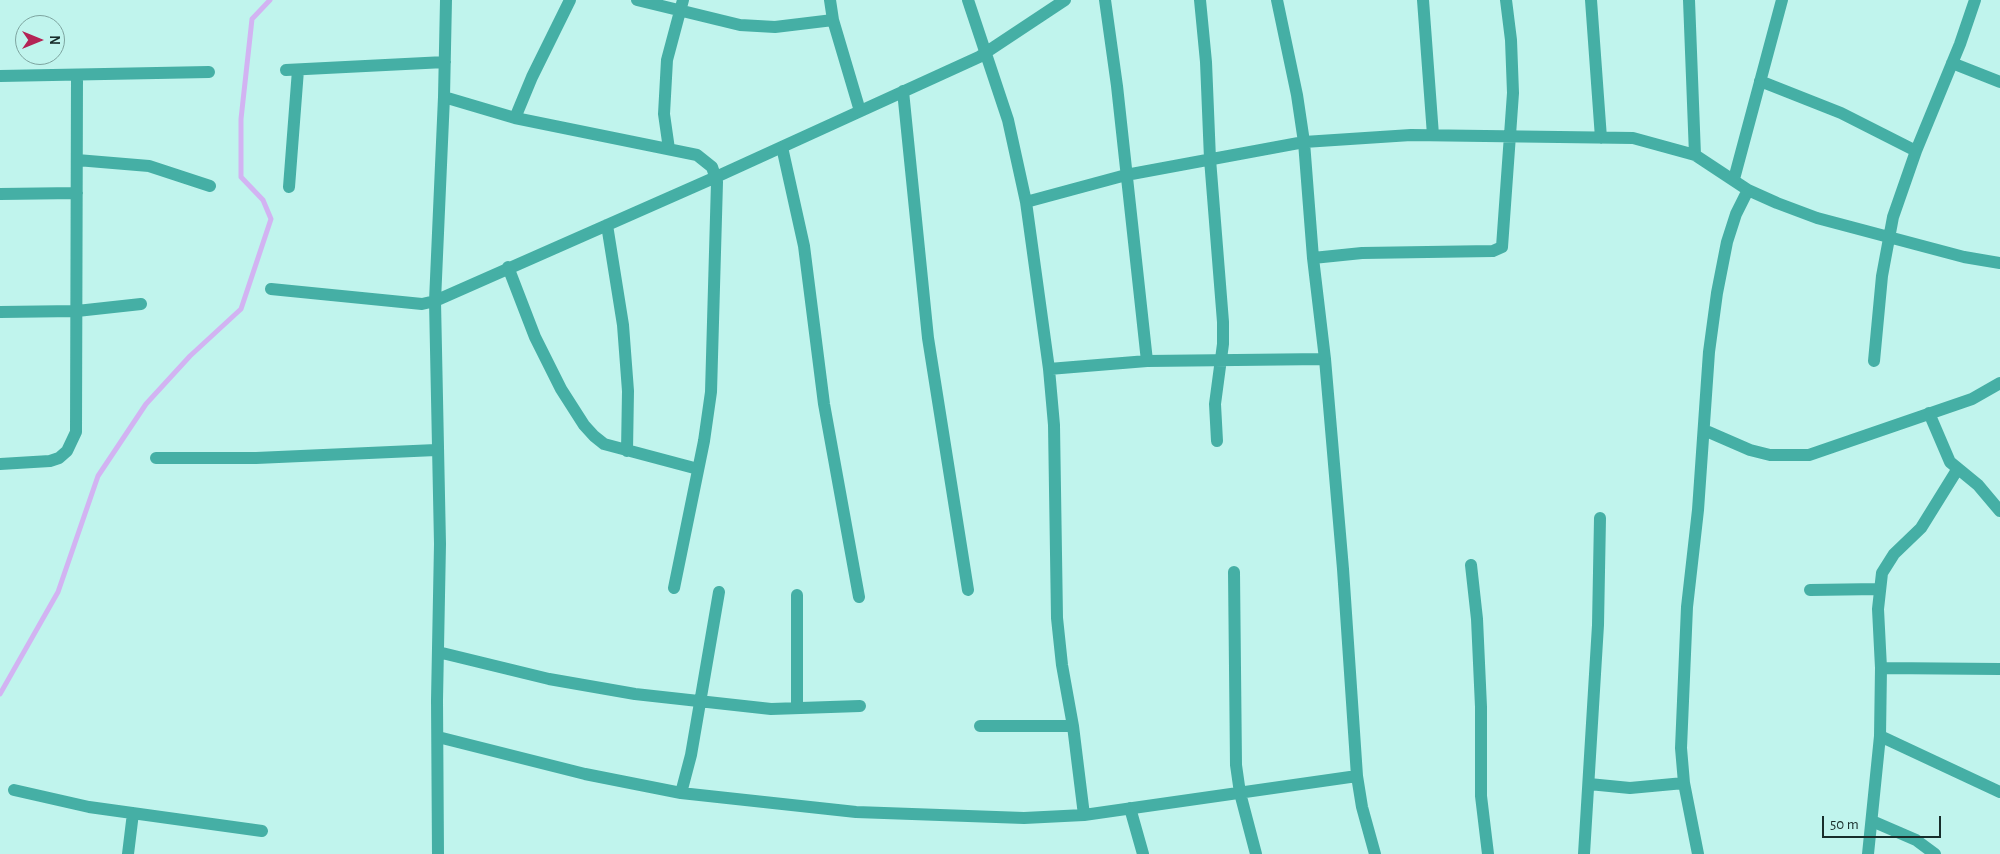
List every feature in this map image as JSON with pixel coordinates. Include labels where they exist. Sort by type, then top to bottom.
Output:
[{"type":"street","points":[[438,854],[440,544],[436,450],[435,301],[444,97],[446,0]]},
{"type":"street","points":[[515,118],[532,77],[570,0]]},
{"type":"street","points":[[637,0],[681,5],[740,25],[775,27],[833,20]]},
{"type":"street","points":[[830,0],[833,20],[860,111]]},
{"type":"street","points":[[968,0],[1008,120],[1026,202],[1049,369],[1054,425],[1057,618],[1084,815]]},
{"type":"street","points":[[271,289],[422,304],[435,301],[508,267],[716,178],[985,52],[1066,0]]},
{"type":"street","points":[[1105,0],[1147,361]]},
{"type":"street","points":[[1200,0],[1206,62],[1210,159],[1223,322],[1222,360],[1215,404],[1216,441]]},
{"type":"street","points":[[1277,0],[1297,95],[1304,142],[1313,258],[1325,359],[1344,579],[1357,776],[1362,807],[1375,854]]},
{"type":"street","points":[[1423,0],[1433,135]]},
{"type":"street","points":[[1313,258],[1362,253],[1493,251],[1500,248],[1504,232],[1513,93],[1512,40],[1506,0]]},
{"type":"street","points":[[1591,0],[1601,138]]},
{"type":"street","points":[[1689,0],[1695,155]]},
{"type":"street","points":[[1734,179],[1782,0]]},
{"type":"street","points":[[1874,361],[1876,325],[1889,237],[1899,195],[1975,0]]},
{"type":"street","points":[[669,149],[664,114],[667,60],[681,5]]},
{"type":"street","points":[[289,188],[292,70],[445,62]]},
{"type":"street","points":[[1952,63],[2000,82]]},
{"type":"street","points":[[0,76],[209,72]]},
{"type":"street","points":[[0,464],[50,461],[59,458],[72,444],[77,422],[77,75]]},
{"type":"street","points":[[1760,81],[1841,113],[1916,150]]},
{"type":"street","points":[[903,91],[928,338],[968,590]]},
{"type":"street","points":[[444,97],[515,118],[669,149],[704,159],[712,167],[716,178],[714,349],[711,392],[698,470],[674,588]]},
{"type":"street","points":[[1026,202],[1126,175],[1304,142],[1433,135],[1633,138],[1695,155],[1748,190],[1777,204],[1818,218],[1964,257],[2000,263]]},
{"type":"street","points":[[782,147],[804,246],[824,404],[859,597]]},
{"type":"street","points":[[77,160],[149,166],[210,186]]},
{"type":"street","points":[[1698,854],[1684,784],[1681,748],[1687,606],[1704,430],[1709,352],[1717,293],[1727,242],[1736,214],[1748,190]]},
{"type":"street","points":[[0,194],[77,193]]},
{"type":"street","points":[[607,225],[623,325],[628,391],[627,451]]},
{"type":"street","points":[[508,267],[535,337],[561,389],[594,436],[604,444],[698,470]]},
{"type":"street","points":[[0,312],[77,311],[141,304]]},
{"type":"street","points":[[1049,369],[1147,361],[1325,359]]},
{"type":"street","points":[[1704,430],[1750,450],[1770,455],[1809,455],[1832,449],[1871,432],[1972,399],[2000,383]]},
{"type":"street","points":[[1929,413],[1945,453],[1957,470],[1978,485],[2000,512]]},
{"type":"street","points":[[156,458],[256,458],[436,450]]},
{"type":"street","points":[[1868,854],[1880,736],[1879,589],[1886,565],[1920,528],[1957,470]]},
{"type":"street","points":[[1584,854],[1590,784],[1600,518]]},
{"type":"street","points":[[1471,565],[1477,619],[1481,707],[1481,796],[1488,854]]},
{"type":"street","points":[[1234,572],[1236,765],[1240,793],[1256,854]]},
{"type":"street","points":[[1810,590],[1879,589]]},
{"type":"street","points":[[681,793],[691,755],[720,592]]},
{"type":"street","points":[[797,595],[797,708]]},
{"type":"street","points":[[438,652],[549,679],[635,694],[736,706],[797,708],[860,706]]},
{"type":"street","points":[[1881,668],[2000,669]]},
{"type":"street","points":[[980,726],[1073,726]]},
{"type":"street","points":[[1880,736],[2000,792]]},
{"type":"street","points":[[438,737],[585,774],[681,793],[856,812],[1024,818],[1084,815],[1357,776]]},
{"type":"street","points":[[1590,784],[1630,788],[1684,784]]},
{"type":"street","points":[[14,790],[89,807],[262,832]]},
{"type":"street","points":[[1130,808],[1142,854]]},
{"type":"street","points":[[128,854],[133,813]]},
{"type":"street","points":[[1872,821],[1916,840],[1935,854]]},
{"type":"waterway","points":[[0,694],[58,592],[98,476],[146,404],[190,356],[241,309],[271,219],[263,200],[241,177],[241,119],[252,19],[270,0]]}]
